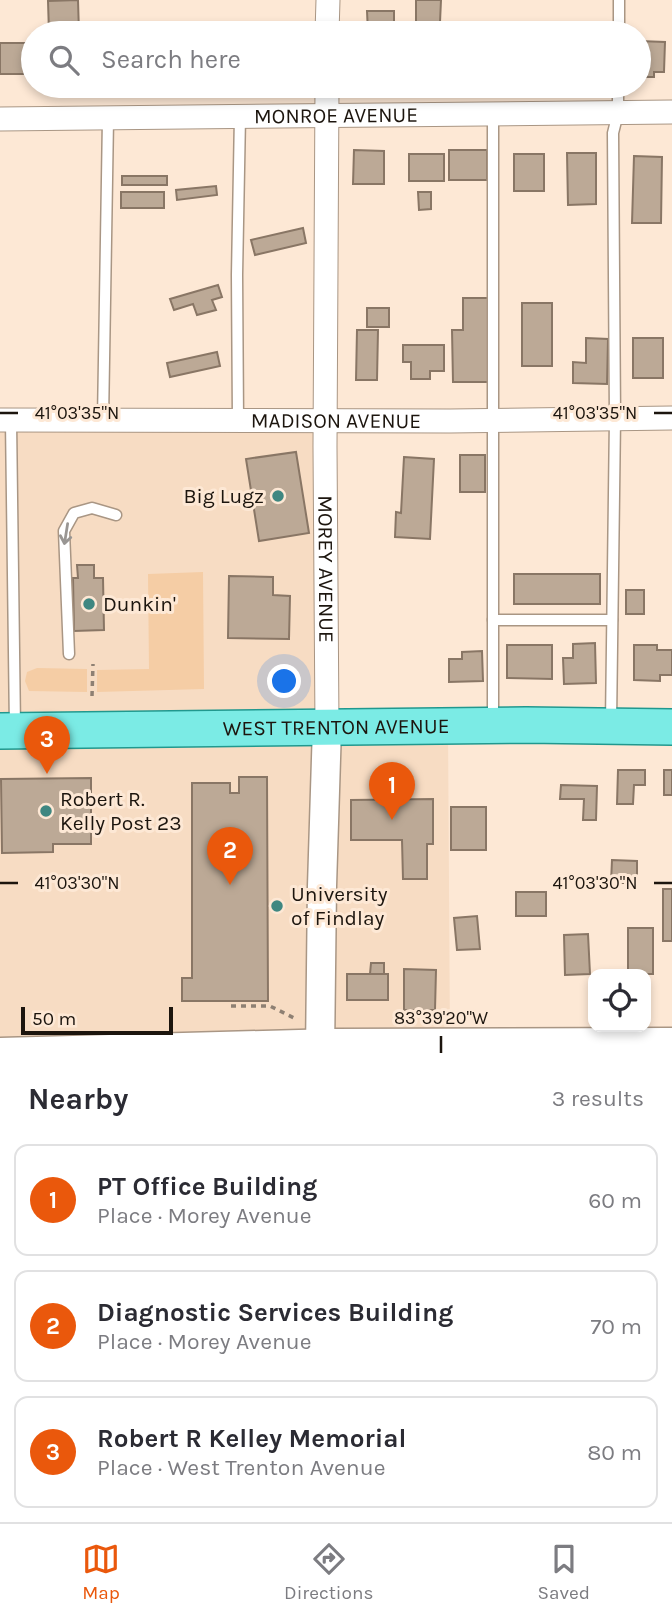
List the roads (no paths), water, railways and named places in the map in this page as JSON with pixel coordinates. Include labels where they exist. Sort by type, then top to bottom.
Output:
[{"type":"main road","name":"WEST TRENTON AVENUE","points":[[7,731],[493,725],[672,727]]},
{"type":"street","points":[[327,21],[328,0]]},
{"type":"street","name":"MOREY AVENUE","points":[[320,1048],[321,886],[327,727],[327,98]]},
{"type":"street","name":"MONROE AVENUE","points":[[0,119],[672,112]]},
{"type":"street","name":"MADISON AVENUE","points":[[6,420],[672,418]]},
{"type":"street","points":[[0,1052],[672,1042]]},
{"type":"lane","points":[[619,0],[619,21]]},
{"type":"lane","points":[[610,726],[615,418],[613,133],[618,113],[618,98]]},
{"type":"lane","points":[[493,114],[493,725]]},
{"type":"lane","points":[[238,421],[240,116]]},
{"type":"lane","points":[[103,420],[108,119]]},
{"type":"lane","points":[[6,420],[7,731]]},
{"type":"lane","points":[[69,654],[64,531],[74,513],[92,508],[116,515]]},
{"type":"lane","points":[[493,620],[612,620]]},
{"type":"place","name":"Big Lugz","points":[[278,496]]},
{"type":"place","name":"Dunkin'","points":[[89,604]]},
{"type":"place","name":"Robert R Kelley Memorial","points":[[47,774]]},
{"type":"place","name":"Robert R. Kelly Post 23","points":[[46,811]]},
{"type":"place","name":"PT Office Building","points":[[392,820]]},
{"type":"place","name":"Diagnostic Services Building","points":[[230,885]]},
{"type":"place","name":"University of Findlay","points":[[277,906]]}]
